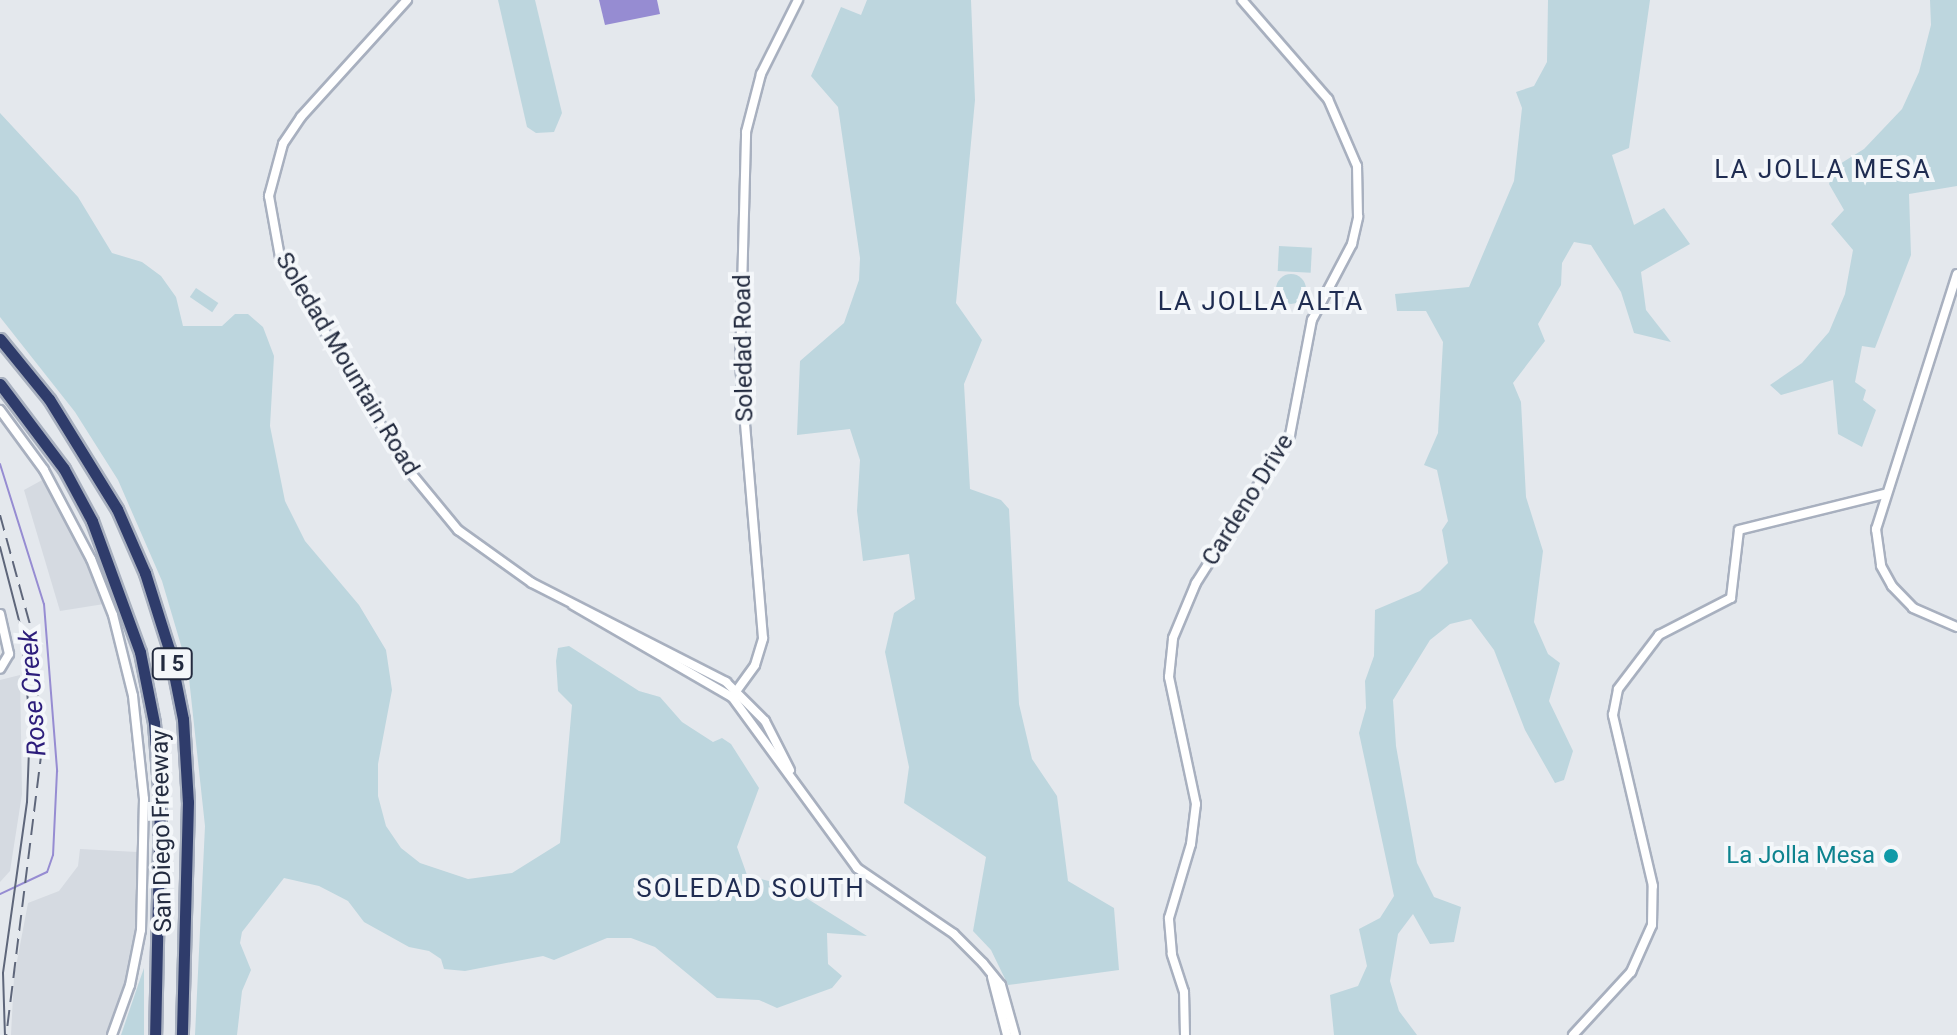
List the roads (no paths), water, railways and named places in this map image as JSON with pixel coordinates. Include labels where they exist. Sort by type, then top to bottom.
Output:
[{"type":"highway","name":"San Diego Freeway","points":[[0,339],[49,399],[117,509],[145,573],[169,649],[187,778],[182,1035]]},
{"type":"highway","name":"San Diego Freeway","points":[[0,384],[56,457],[92,521],[140,652],[154,723],[160,801],[155,1035]]},
{"type":"street","name":"Soledad Mountain Road","points":[[407,0],[290,132],[271,180],[273,238],[330,342],[425,493],[473,544],[573,605],[688,660],[765,721],[790,770],[857,868],[954,934],[1001,985],[1015,1035]]},
{"type":"street","name":"Soledad Road","points":[[734,694],[755,665],[763,638],[740,366],[746,132],[761,74],[798,0]]},
{"type":"street","name":"Cardeno Drive","points":[[1185,1035],[1184,992],[1169,918],[1191,844],[1196,804],[1169,677],[1173,638],[1188,597],[1290,435],[1312,320],[1352,244],[1358,217],[1357,166],[1328,99],[1242,0]]},
{"type":"street","points":[[1957,274],[1876,529],[1877,549],[1892,586],[1913,608],[1957,627]]},
{"type":"street","points":[[0,410],[44,470],[91,559],[113,615],[133,696],[144,799],[141,930],[130,985],[112,1035]]},
{"type":"street","points":[[1573,1035],[1642,957],[1653,919],[1653,886],[1613,715],[1618,689],[1659,635],[1731,598],[1739,530],[1885,494]]},
{"type":"street","points":[[0,614],[9,660],[0,669]]},
{"type":"street","name":"Soledad Mountain Road","points":[[992,976],[1007,1035]]},
{"type":"waterway","name":"Rose Creek","points":[[0,464],[44,604],[57,771],[53,855],[47,872],[0,894]]},
{"type":"tram line","points":[[0,547],[21,628],[30,724],[27,802],[3,973],[5,1035]]},
{"type":"railway","points":[[0,515],[32,632],[42,748],[6,1035]]},
{"type":"place","name":"La Jolla Mesa","points":[[1891,856]]},
{"type":"district","name":"LA JOLLA MESA","points":[[1823,170]]},
{"type":"district","name":"LA JOLLA ALTA","points":[[1261,302]]},
{"type":"district","name":"SOLEDAD SOUTH","points":[[751,889]]}]
